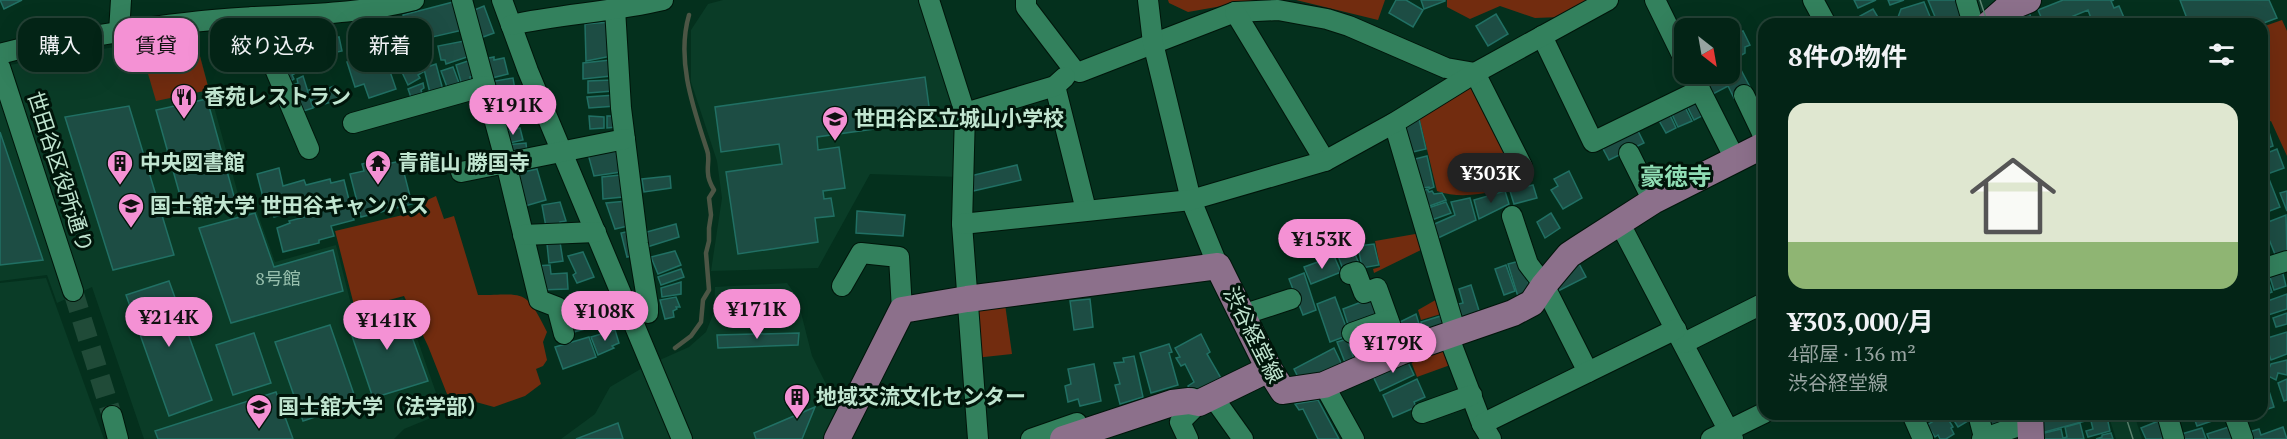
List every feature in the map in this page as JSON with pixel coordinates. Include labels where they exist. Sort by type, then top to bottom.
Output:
[{"type":"main road","name":"渋谷経堂線","points":[[902,310],[967,299],[1218,266],[1282,391],[1324,385],[1400,352],[1513,313],[1532,303],[1569,255],[1653,201],[1758,148]]},
{"type":"main road","points":[[837,439],[902,310]]},
{"type":"main road","points":[[1059,436],[1172,403],[1206,400],[1269,369]]},
{"type":"street","points":[[120,18],[121,0]]},
{"type":"street","points":[[198,23],[331,6],[369,9],[414,0]]},
{"type":"street","points":[[462,0],[506,163],[539,300],[557,307],[564,334]]},
{"type":"street","points":[[502,0],[562,153],[682,439]]},
{"type":"street","points":[[511,25],[573,7],[628,5],[663,0]]},
{"type":"street","points":[[928,0],[965,113],[962,224],[978,439]]},
{"type":"street","points":[[1026,0],[1026,6],[1074,70],[1080,72],[1235,12],[1278,10],[1327,19],[1446,68],[1475,73]]},
{"type":"street","points":[[1148,0],[1153,43],[1191,200],[1218,266]]},
{"type":"street","points":[[962,224],[1191,200],[1325,161],[1394,123],[1475,73],[1608,0]]},
{"type":"street","points":[[1655,0],[1674,39]]},
{"type":"street","points":[[1813,0],[1823,18]]},
{"type":"street","points":[[1966,0],[1971,18]]},
{"type":"street","points":[[628,5],[621,108],[648,314]]},
{"type":"street","points":[[1235,12],[1325,161]]},
{"type":"street","points":[[253,17],[309,148]]},
{"type":"street","points":[[0,54],[33,45],[114,33]]},
{"type":"street","points":[[1542,36],[1593,142],[1693,84]]},
{"type":"street","name":"世田谷区役所通り","points":[[0,67],[73,291]]},
{"type":"street","points":[[965,113],[1054,86],[1074,70]]},
{"type":"street","points":[[1475,73],[1522,166]]},
{"type":"street","points":[[1697,84],[1735,159]]},
{"type":"street","points":[[353,123],[485,86]]},
{"type":"street","points":[[1054,86],[1086,210]]},
{"type":"street","points":[[1744,95],[1758,124]]},
{"type":"street","points":[[1394,123],[1452,334],[1486,432],[1587,372],[1758,305]]},
{"type":"street","points":[[461,172],[625,139]]},
{"type":"street","points":[[1629,153],[1653,201]]},
{"type":"street","points":[[1512,216],[1528,264],[1544,285],[1587,372]]},
{"type":"street","points":[[1619,222],[1731,435]]},
{"type":"street","points":[[523,235],[596,232]]},
{"type":"street","points":[[842,286],[861,253],[898,257],[902,310]]},
{"type":"street","points":[[2268,264],[2287,263]]},
{"type":"street","points":[[1350,274],[1356,272],[1364,293],[1377,288],[1400,352]]},
{"type":"street","points":[[1242,315],[1291,298]]},
{"type":"street","points":[[1352,333],[1388,320]]},
{"type":"street","points":[[1324,385],[1354,439]]},
{"type":"street","points":[[1422,413],[1472,395]]},
{"type":"street","points":[[1188,439],[1180,422],[1206,400],[1243,439]]},
{"type":"street","points":[[112,416],[118,439]]},
{"type":"street","points":[[1711,439],[1731,435],[1758,417]]},
{"type":"street","points":[[1915,420],[1923,439]]},
{"type":"street","points":[[1979,420],[1983,438],[2030,425]]},
{"type":"street","points":[[2169,420],[2174,439]]},
{"type":"street","points":[[2236,420],[2243,439]]},
{"type":"street","points":[[1031,439],[1059,436]]},
{"type":"shaded area","name":"世田谷区立城山小学校","points":[[723,0],[924,0],[961,123],[959,177],[870,174],[818,268],[711,271],[722,198],[717,161],[691,82],[691,30],[708,4]]},
{"type":"shaded area","points":[[1168,0],[1256,0],[1188,12],[1169,3]]},
{"type":"shaded area","points":[[1296,0],[1385,0],[1378,20]]},
{"type":"shaded area","points":[[1447,0],[1589,0],[1561,17],[1535,18],[1500,6],[1470,19],[1447,7]]},
{"type":"shaded area","points":[[1971,0],[1995,0],[1993,7],[1982,18],[1977,18]]},
{"type":"shaded area","points":[[2282,20],[2287,31],[2287,156],[2271,121],[2268,122],[2268,25]]},
{"type":"shaded area","name":"国士舘大学 世田谷キャンパス","points":[[114,47],[114,72],[198,72],[198,49],[243,212],[256,209],[275,262],[336,245],[353,312],[403,298],[443,413],[404,429],[394,439],[144,439],[92,287],[57,303],[47,275],[0,281],[0,67],[18,63],[18,72],[102,72],[102,49]]},
{"type":"shaded area","points":[[198,49],[209,90],[156,101],[148,72],[198,72]]},
{"type":"shaded area","points":[[1475,84],[1517,168],[1533,181],[1473,195],[1437,191],[1419,116]]},
{"type":"shaded area","points":[[436,196],[444,219],[454,216],[478,295],[505,294],[522,297],[533,307],[547,332],[543,342],[547,360],[543,366],[536,369],[541,384],[525,396],[494,407],[447,394],[428,346],[404,296],[355,309],[335,231],[424,210],[423,202]]},
{"type":"shaded area","points":[[1421,233],[1425,248],[1374,273],[1373,269],[1380,267],[1375,241]]},
{"type":"shaded area","points":[[46,278],[104,439],[0,439],[0,283]]},
{"type":"shaded area","points":[[787,283],[797,297],[812,356],[842,408],[828,439],[561,439],[595,414],[610,387],[644,367],[689,347],[706,332],[714,312],[715,287]]},
{"type":"shaded area","points":[[1004,297],[1012,354],[975,358],[971,301]]},
{"type":"shaded area","points":[[1439,298],[1444,313],[1421,320],[1418,310]]},
{"type":"shaded area","points":[[1443,344],[1453,364],[1417,377],[1409,356]]},
{"type":"shaded area","points":[[2110,420],[2136,420],[2142,439],[2116,439]]},
{"type":"building","points":[[0,0],[22,0],[4,9]]},
{"type":"building","points":[[1396,0],[1406,0],[1423,10],[1413,27],[1389,13]]},
{"type":"building","points":[[1421,0],[1445,0],[1445,1],[1424,9]]},
{"type":"building","points":[[1854,0],[1876,0],[1858,8]]},
{"type":"building","points":[[1888,0],[1904,0],[1890,5]]},
{"type":"building","points":[[1928,0],[1960,0],[1967,18],[1936,18]]},
{"type":"building","points":[[2063,0],[2114,0],[2111,1],[2114,8],[2119,6],[2124,18],[2091,18],[2088,10],[2069,18],[2041,18],[2038,10]]},
{"type":"building","points":[[2180,0],[2269,0],[2277,18],[2268,21],[2268,18],[2187,18]]},
{"type":"building","points":[[457,1],[463,30],[432,37],[432,18],[404,18],[403,15]]},
{"type":"building","points":[[1924,2],[1931,18],[1898,18],[1901,9]]},
{"type":"building","points":[[484,6],[494,33],[483,37],[472,11]]},
{"type":"building","points":[[1873,9],[1878,18],[1861,18],[1860,16]]},
{"type":"building","points":[[2029,12],[2031,18],[2019,18]]},
{"type":"building","points":[[1496,14],[1508,34],[1488,46],[1476,26]]},
{"type":"building","points":[[611,22],[612,56],[586,61],[585,24]]},
{"type":"building","points":[[1743,31],[1750,45],[1745,47],[1745,53],[1740,56],[1740,32]]},
{"type":"building","points":[[339,37],[342,51],[336,52],[336,38]]},
{"type":"building","points":[[464,41],[470,56],[446,64],[445,60],[441,60],[438,46]]},
{"type":"building","points":[[494,57],[494,60],[504,58],[508,74],[488,79],[483,59]]},
{"type":"building","points":[[471,60],[476,75],[470,77],[471,82],[462,85],[456,65]]},
{"type":"building","points":[[610,60],[611,76],[583,79],[583,63]]},
{"type":"building","points":[[436,64],[443,90],[430,93],[425,72],[432,72],[432,65]]},
{"type":"building","points":[[453,67],[459,83],[447,87],[441,71]]},
{"type":"building","points":[[1740,68],[1751,89],[1734,98],[1728,86],[1711,95],[1706,85],[1740,84]]},
{"type":"building","points":[[288,72],[297,72],[292,75],[294,79],[289,82],[286,75],[289,74]]},
{"type":"building","points":[[350,72],[390,72],[396,89],[369,98],[364,84],[355,87]]},
{"type":"building","points":[[402,72],[423,72],[418,75],[420,78],[408,85]]},
{"type":"building","points":[[303,76],[313,108],[300,112],[289,87],[298,83],[297,79]]},
{"type":"building","points":[[925,77],[931,121],[817,137],[818,150],[839,147],[845,188],[823,191],[824,199],[831,198],[834,216],[815,218],[818,242],[738,254],[726,172],[782,164],[779,144],[721,152],[715,107]]},
{"type":"building","points":[[513,78],[516,96],[493,102],[489,82]]},
{"type":"building","points":[[612,80],[613,91],[588,93],[588,81]]},
{"type":"building","points":[[423,83],[424,88],[421,90],[424,99],[413,103],[408,89]]},
{"type":"building","points":[[334,86],[338,100],[314,107],[309,90],[317,87],[319,92]]},
{"type":"building","points":[[615,95],[616,106],[589,108],[587,97]]},
{"type":"building","points":[[1699,95],[1708,113],[1694,120],[1685,102]]},
{"type":"building","points":[[207,99],[235,200],[185,213],[156,110]]},
{"type":"building","points":[[1683,103],[1692,121],[1678,127],[1670,110]]},
{"type":"building","points":[[518,104],[523,123],[502,128],[497,108]]},
{"type":"building","name":"中央図書館","points":[[129,106],[174,255],[113,270],[65,117]]},
{"type":"building","points":[[1668,111],[1676,128],[1666,133],[1657,117]]},
{"type":"building","points":[[589,116],[604,117],[604,128],[590,129]]},
{"type":"building","points":[[607,116],[618,116],[617,127],[607,128]]},
{"type":"building","points":[[1419,119],[1426,149],[1408,153],[1402,127]]},
{"type":"building","points":[[1636,127],[1644,143],[1609,160],[1601,145]]},
{"type":"building","points":[[520,128],[523,140],[505,144],[503,132]]},
{"type":"building","points":[[0,132],[43,260],[0,265]]},
{"type":"building","points":[[2268,132],[2273,146],[2268,148]]},
{"type":"building","points":[[526,143],[527,153],[507,157],[506,145]]},
{"type":"building","points":[[2277,149],[2284,168],[2268,174],[2268,153]]},
{"type":"building","points":[[619,150],[621,172],[594,176],[588,154]]},
{"type":"building","points":[[1427,156],[1434,187],[1429,189],[1429,187],[1422,188],[1411,160]]},
{"type":"building","points":[[385,158],[386,164],[401,161],[412,204],[361,217],[350,174],[364,171],[362,164]]},
{"type":"building","points":[[1017,165],[1021,180],[973,191],[970,176]]},
{"type":"building","points":[[279,168],[283,186],[304,180],[306,185],[330,179],[331,183],[344,180],[354,220],[331,226],[334,236],[319,240],[319,243],[283,252],[277,228],[290,223],[289,221],[305,217],[302,209],[274,217],[269,204],[265,205],[257,174]]},
{"type":"building","points":[[537,169],[546,200],[525,206],[515,174]]},
{"type":"building","points":[[1569,171],[1582,198],[1563,209],[1551,190],[1558,186],[1554,179]]},
{"type":"building","points":[[620,175],[623,197],[603,199],[602,177]]},
{"type":"building","points":[[670,176],[671,188],[644,192],[642,179]]},
{"type":"building","points":[[2268,179],[2280,207],[2268,212]]},
{"type":"building","points":[[1533,185],[1537,198],[1514,204],[1510,191]]},
{"type":"building","points":[[1427,189],[1434,194],[1442,193],[1446,200],[1424,208],[1418,194]]},
{"type":"building","points":[[1505,191],[1509,204],[1479,219],[1474,200]]},
{"type":"building","points":[[2287,191],[2287,211],[2280,193]]},
{"type":"building","points":[[1470,198],[1476,220],[1436,239],[1430,226],[1455,215],[1451,202]]},
{"type":"building","points":[[627,201],[628,226],[615,229],[606,203]]},
{"type":"building","points":[[560,202],[566,221],[560,222],[560,226],[546,227],[542,205]]},
{"type":"building","points":[[1446,202],[1451,213],[1429,221],[1425,209]]},
{"type":"building","points":[[857,211],[905,215],[903,236],[856,233]]},
{"type":"building","points":[[255,213],[274,267],[333,250],[343,291],[231,323],[199,228]]},
{"type":"building","points":[[1551,213],[1560,228],[1545,238],[1537,222]]},
{"type":"building","points":[[2286,215],[2287,253],[2276,257],[2268,237],[2268,222]]},
{"type":"building","points":[[676,224],[679,237],[647,247],[643,233]]},
{"type":"building","points":[[631,231],[636,255],[627,257],[621,233]]},
{"type":"building","points":[[560,242],[563,261],[549,263],[547,244]]},
{"type":"building","points":[[1374,244],[1379,265],[1362,268],[1358,246]]},
{"type":"building","points":[[1352,247],[1360,266],[1344,272],[1337,253]]},
{"type":"building","points":[[675,251],[681,265],[658,274],[651,257]]},
{"type":"building","points":[[583,252],[594,277],[577,283],[573,275],[576,273],[568,256]]},
{"type":"building","points":[[1334,256],[1341,272],[1311,284],[1304,267]]},
{"type":"building","points":[[1577,260],[1586,277],[1552,294]]},
{"type":"building","points":[[1520,261],[1530,287],[1519,300],[1508,264]]},
{"type":"building","points":[[550,265],[551,274],[567,273],[568,289],[538,290],[535,266]]},
{"type":"building","points":[[1506,265],[1515,291],[1504,295],[1495,269]]},
{"type":"building","points":[[681,269],[684,277],[661,285],[658,277]]},
{"type":"building","points":[[2282,270],[2286,286],[2274,290],[2269,274]]},
{"type":"building","points":[[1304,273],[1316,310],[1303,315],[1289,279]]},
{"type":"building","points":[[2268,280],[2272,292],[2268,294]]},
{"type":"building","points":[[169,281],[212,400],[169,416],[126,295]]},
{"type":"building","points":[[681,282],[681,294],[662,297],[661,288]]},
{"type":"building","points":[[1471,285],[1481,317],[1460,324],[1454,305],[1463,303],[1459,289]]},
{"type":"building","points":[[2287,294],[2287,309],[2268,315],[2268,301]]},
{"type":"building","points":[[676,297],[680,307],[676,307],[677,309],[673,311],[674,317],[665,319],[660,300]]},
{"type":"building","points":[[1335,297],[1349,335],[1330,342],[1317,304]]},
{"type":"building","points":[[1372,298],[1382,319],[1350,331],[1343,309]]},
{"type":"building","points":[[1090,299],[1093,327],[1074,330],[1070,301]]},
{"type":"building","points":[[400,304],[428,381],[373,398],[346,318]]},
{"type":"building","points":[[584,309],[589,328],[570,333],[562,313]]},
{"type":"building","points":[[2287,313],[2287,324],[2276,327],[2273,318]]},
{"type":"building","points":[[1416,314],[1423,337],[1403,344],[1396,324]]},
{"type":"building","points":[[1444,315],[1449,329],[1425,337],[1421,322]]},
{"type":"building","points":[[330,325],[357,403],[303,421],[275,342]]},
{"type":"building","points":[[1382,325],[1390,350],[1376,354],[1368,330]]},
{"type":"building","points":[[615,330],[619,343],[612,346],[614,348],[598,355],[591,337]]},
{"type":"building","points":[[2287,332],[2287,354],[2271,360],[2268,338]]},
{"type":"building","points":[[254,333],[271,383],[233,395],[216,345]]},
{"type":"building","points":[[799,333],[798,345],[718,348],[717,335]]},
{"type":"building","points":[[1366,333],[1372,350],[1366,352],[1367,358],[1358,360],[1352,344],[1356,343],[1354,337]]},
{"type":"building","points":[[1201,334],[1210,352],[1207,354],[1225,385],[1194,397],[1188,386],[1194,382],[1185,364],[1181,366],[1176,358],[1180,357],[1175,348]]},
{"type":"building","points":[[589,337],[596,357],[563,369],[555,347]]},
{"type":"building","points":[[1347,339],[1355,362],[1346,365],[1337,342]]},
{"type":"building","points":[[1169,344],[1172,352],[1169,353],[1178,385],[1151,393],[1140,353]]},
{"type":"building","points":[[1334,348],[1344,369],[1301,383],[1294,369]]},
{"type":"building","points":[[1134,356],[1143,397],[1120,404],[1115,385],[1120,384],[1114,363],[1124,362],[1123,358]]},
{"type":"building","points":[[1406,358],[1414,375],[1380,391],[1372,374]]},
{"type":"building","points":[[2287,360],[2287,375],[2278,373],[2276,380],[2268,376],[2271,364]]},
{"type":"building","points":[[1094,364],[1101,401],[1080,406],[1078,399],[1068,402],[1065,386],[1071,384],[1068,369]]},
{"type":"building","points":[[1417,379],[1425,397],[1414,402],[1416,407],[1393,417],[1383,395]]},
{"type":"building","points":[[2287,379],[2287,400],[2284,401],[2278,383]]},
{"type":"building","points":[[2268,388],[2274,407],[2268,409]]},
{"type":"building","points":[[276,392],[293,439],[158,439],[155,431]]},
{"type":"building","points":[[1318,400],[1339,439],[1318,439],[1303,409],[1299,410],[1295,404]]},
{"type":"building","name":"地域交流文化センター","points":[[815,407],[802,439],[756,439],[754,433]]},
{"type":"building","points":[[1935,420],[1949,420],[1954,434],[1946,439],[1940,439],[1938,435],[1935,437],[1927,425]]},
{"type":"building","points":[[1954,420],[1970,420],[1958,427]]},
{"type":"building","points":[[1988,420],[2008,420],[1991,427]]},
{"type":"building","points":[[2039,420],[2089,420],[2041,433]]},
{"type":"building","points":[[2108,420],[2110,431],[2088,437],[2086,431],[2093,429],[2091,421]]},
{"type":"building","points":[[2161,420],[2167,436],[2160,439],[2146,439],[2141,428]]},
{"type":"building","points":[[2195,420],[2215,420],[2197,426]]},
{"type":"building","points":[[618,423],[623,439],[576,439]]},
{"type":"building","points":[[2080,423],[2084,439],[2037,439],[2036,435],[2061,429],[2063,438],[2067,437],[2065,427]]},
{"type":"building","points":[[2232,426],[2236,439],[2209,439],[2207,434]]},
{"type":"building","points":[[2283,427],[2287,439],[2251,439],[2249,432],[2259,429],[2261,435]]},
{"type":"building","points":[[2202,428],[2206,439],[2179,439],[2178,435]]},
{"type":"building","points":[[2111,433],[2113,439],[2096,439],[2102,435]]},
{"type":"waterway","points":[[675,348],[691,336],[701,322],[703,300],[709,290],[706,253],[711,215],[709,198],[714,190],[708,175],[708,153],[692,100],[685,66],[685,32],[689,15]]},
{"type":"tunnel","points":[[73,291],[112,416]]},
{"type":"tram line","points":[[1980,0],[1986,18]]},
{"type":"tram line","points":[[2127,420],[2133,439]]},
{"type":"place","name":"香苑レストラン","points":[[184,120]]},
{"type":"place","name":"世田谷区立城山小学校","points":[[835,142]]},
{"type":"place","name":"中央図書館","points":[[120,186]]},
{"type":"place","name":"青龍山 勝国寺","points":[[378,186]]},
{"type":"place","name":"国士舘大学 世田谷キャンパス","points":[[131,229]]},
{"type":"place","name":"地域交流文化センター","points":[[797,420]]},
{"type":"place","name":"国士舘大学（法学部）","points":[[259,430]]},
{"type":"district","name":"豪徳寺","points":[[1676,177]]}]
